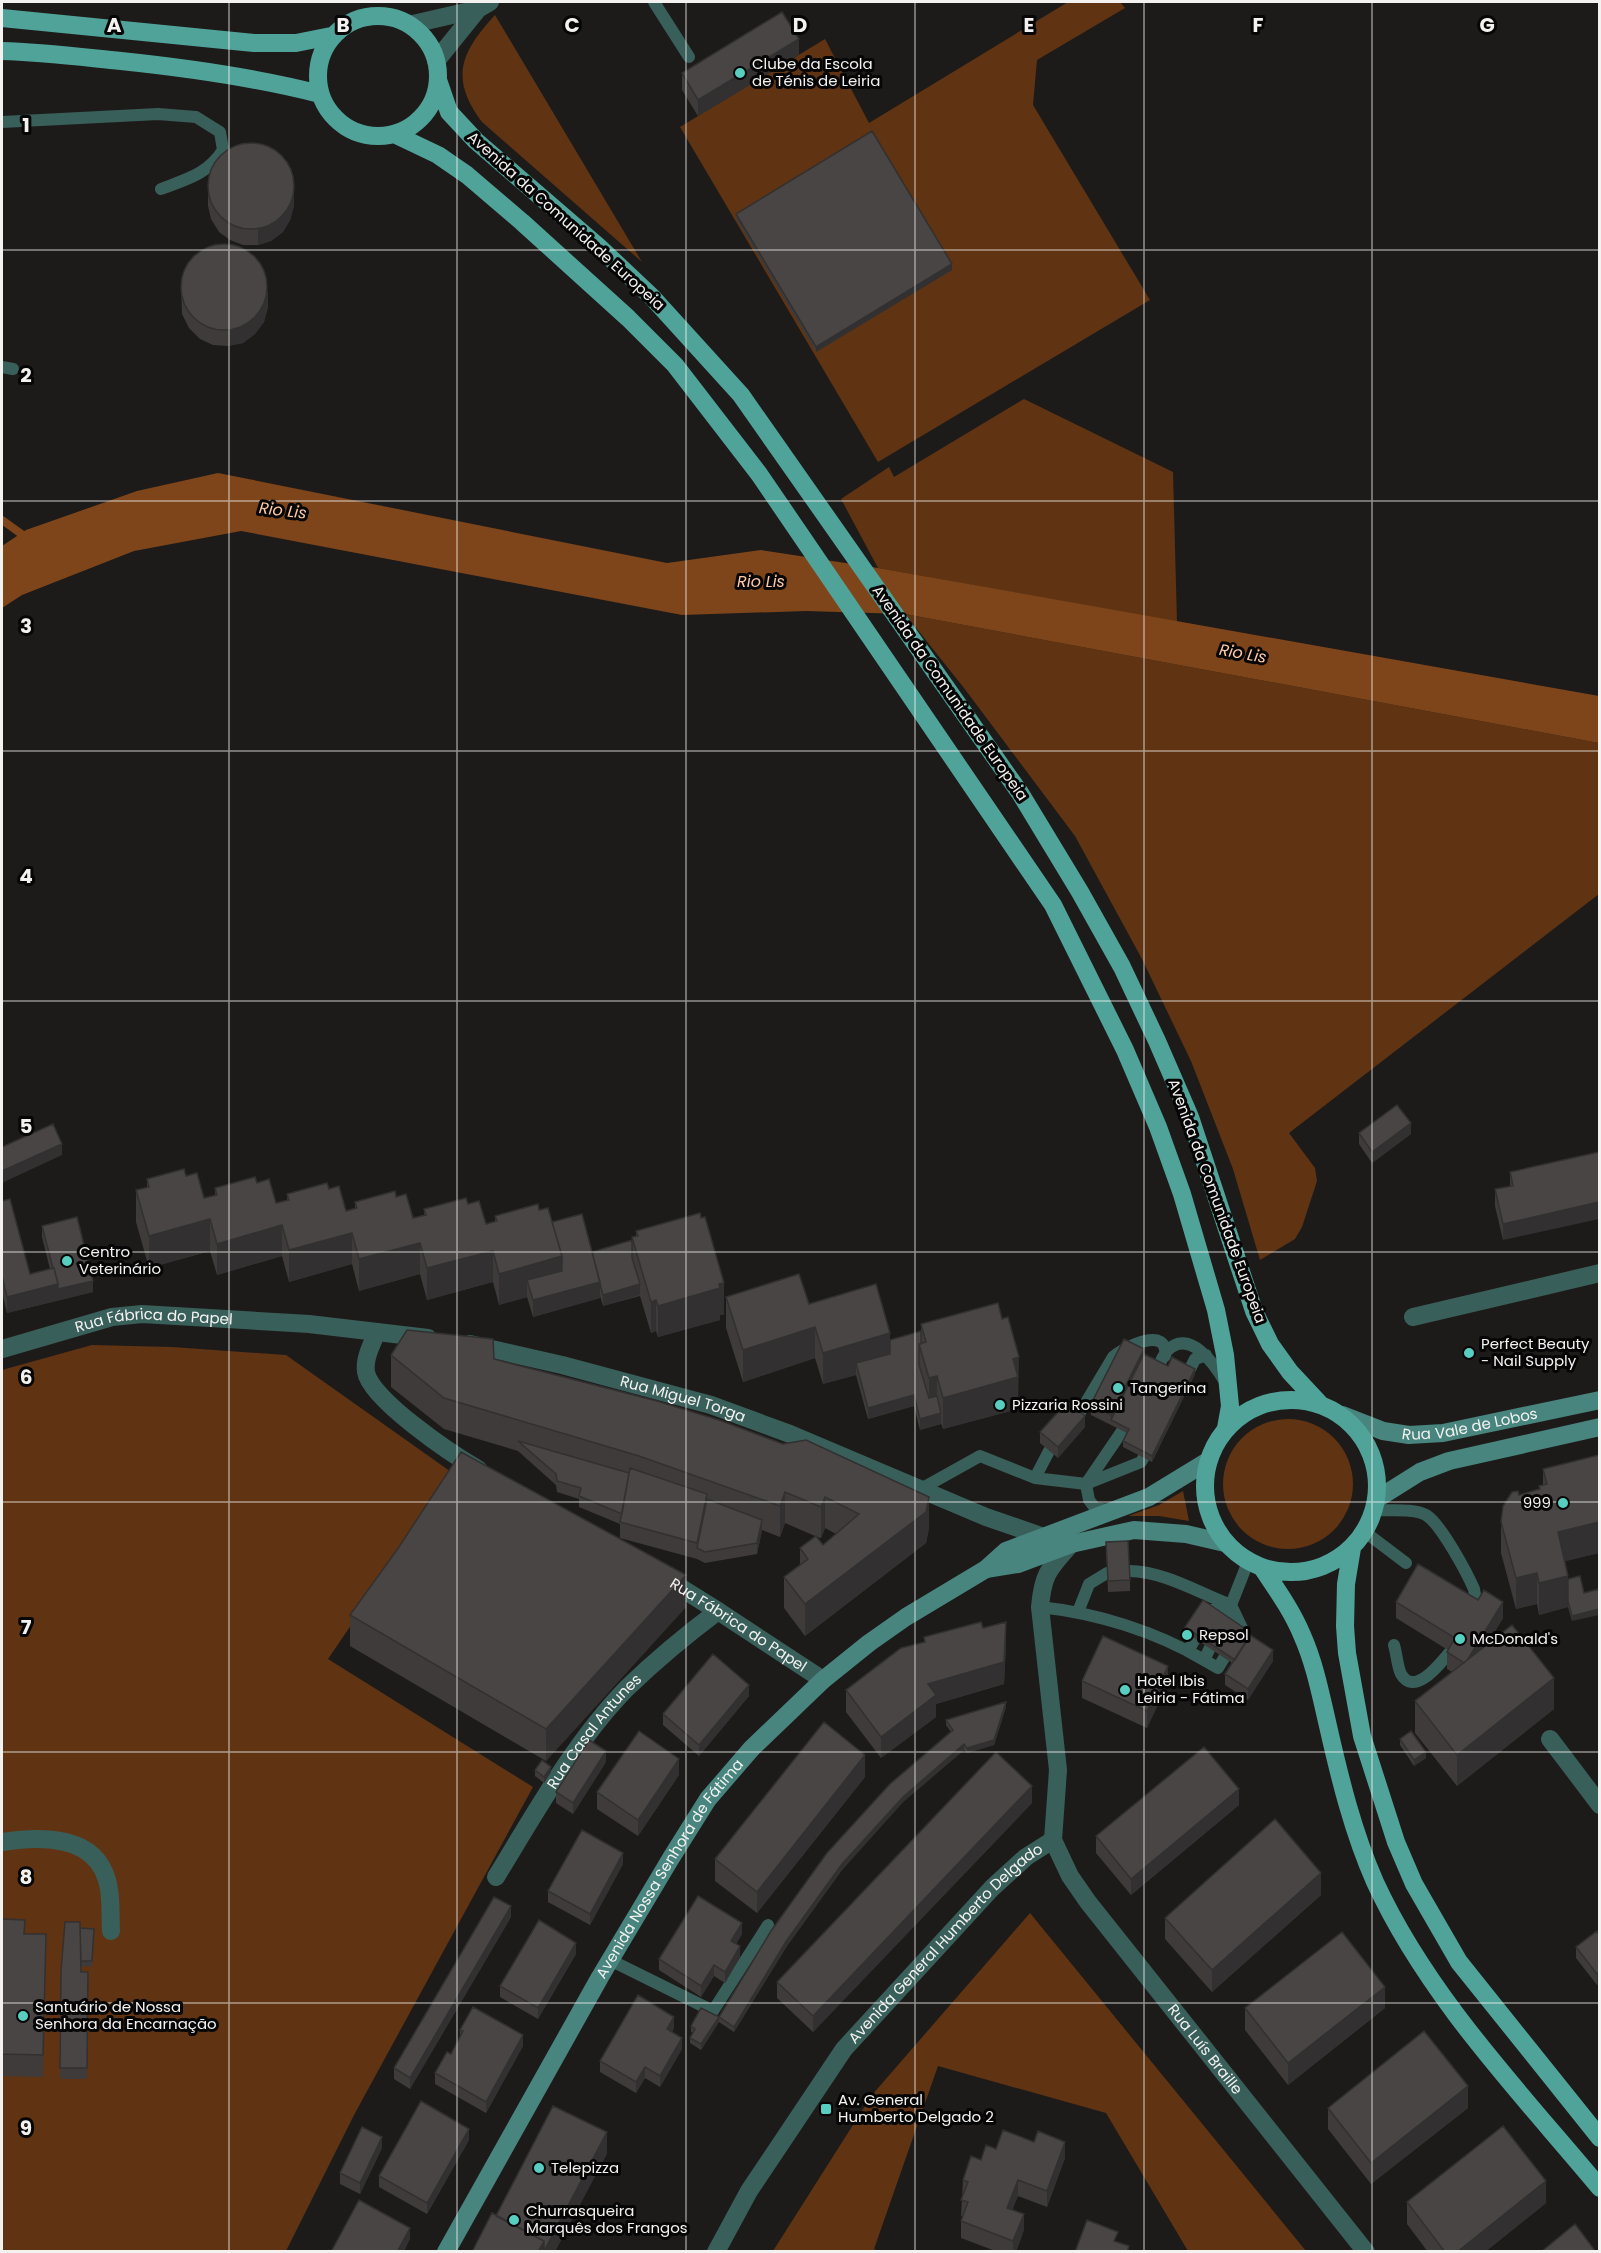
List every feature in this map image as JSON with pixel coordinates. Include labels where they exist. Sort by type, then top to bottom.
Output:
[{"type":"main road","points":[[2,51],[41,52],[190,69],[234,75],[320,94],[317,73],[321,53],[331,36],[340,29],[358,19],[379,15],[397,16],[413,24]]},
{"type":"main road","points":[[2,18],[254,43],[296,43],[331,36]]},
{"type":"main road","name":"Avenida da Comunidade Europeia","points":[[413,24],[430,46],[449,112],[476,141],[599,247],[652,297],[741,395],[1020,793],[1122,967],[1190,1117],[1254,1311],[1270,1344],[1290,1372],[1319,1403]]},
{"type":"main road","name":"Avenida da Comunidade Europeia","points":[[320,94],[328,111],[341,124],[357,133],[375,136],[394,134],[407,128],[429,108],[438,80]]},
{"type":"main road","name":"Avenida da Comunidade Europeia","points":[[394,134],[438,154],[467,175],[628,318],[675,365],[715,415],[802,537],[1053,905],[1125,1050],[1158,1127],[1182,1194],[1216,1310],[1229,1389],[1230,1406],[1226,1428]]},
{"type":"main road","points":[[1256,1565],[1280,1572],[1306,1572],[1331,1563],[1352,1548],[1365,1532],[1376,1505],[1377,1476],[1371,1452],[1359,1432],[1342,1415],[1319,1403],[1294,1399],[1269,1402],[1245,1412],[1226,1428],[1208,1461],[1204,1477],[1206,1503],[1214,1527],[1225,1542],[1256,1565],[1289,1608],[1303,1635],[1315,1672],[1346,1801],[1360,1845],[1392,1915],[1431,1978],[1470,2032],[1599,2188]]},
{"type":"main road","name":"Rua Vale de Lobos","points":[[1342,1415],[1383,1431],[1409,1435],[1443,1433],[1599,1400]]},
{"type":"main road","name":"Rua Vale de Lobos","points":[[1376,1505],[1420,1472],[1449,1461],[1599,1427]]},
{"type":"main road","name":"Avenida Nossa Senhora de Fátima","points":[[446,2252],[670,1858],[708,1800],[752,1748],[823,1680],[906,1617],[986,1569],[1006,1551],[1162,1490],[1208,1461]]},
{"type":"main road","name":"Avenida Nossa Senhora de Fátima","points":[[986,1569],[1018,1564],[1071,1545],[1134,1530],[1186,1534],[1225,1542]]},
{"type":"main road","points":[[1352,1548],[1346,1584],[1347,1653],[1362,1736],[1396,1842],[1414,1884],[1459,1962],[1599,2138]]},
{"type":"street","points":[[413,24],[484,5]]},
{"type":"street","points":[[436,61],[484,5]]},
{"type":"street","points":[[1413,1317],[1599,1273]]},
{"type":"street","name":"Rua Fábrica do Papel","points":[[2,1348],[112,1317],[142,1314],[309,1324]]},
{"type":"street","name":"Rua Miguel Torga","points":[[309,1324],[490,1348],[711,1405],[790,1434],[919,1490],[1041,1536]]},
{"type":"street","points":[[377,1332],[367,1355],[366,1372],[374,1391],[405,1418],[471,1466],[492,1477]]},
{"type":"street","name":"Avenida General Humberto Delgado","points":[[716,2252],[750,2191],[844,2049],[992,1888],[1026,1857],[1053,1840],[1058,1770],[1040,1607],[1042,1585],[1047,1570],[1071,1545]]},
{"type":"street","name":"Rua Fábrica do Papel","points":[[654,1572],[823,1680]]},
{"type":"street","name":"Rua Casal Antunes","points":[[496,1877],[544,1798],[595,1726],[626,1690],[674,1645],[718,1611]]},
{"type":"street","points":[[1550,1739],[1599,1805]]},
{"type":"street","points":[[2,1842],[27,1838],[51,1838],[89,1851],[97,1859],[108,1881],[111,1931]]},
{"type":"street","name":"Rua Luís Braille","points":[[1053,1840],[1070,1876],[1088,1902],[1366,2252]]},
{"type":"lane","points":[[654,2],[689,57]]},
{"type":"lane","points":[[2,122],[158,114],[196,117],[220,132],[223,150],[214,164],[195,176],[161,189]]},
{"type":"lane","points":[[1076,1419],[1113,1357],[1121,1350],[1140,1342],[1157,1341],[1162,1344],[1166,1350],[1165,1385],[1195,1359],[1206,1355]]},
{"type":"lane","points":[[1165,1356],[1173,1347],[1190,1344],[1206,1355],[1229,1389]]},
{"type":"lane","points":[[1113,1510],[1095,1508],[1089,1500],[1086,1484],[1128,1425],[1138,1405]]},
{"type":"lane","points":[[1128,1425],[1145,1423]]},
{"type":"lane","points":[[919,1490],[980,1456],[1035,1478],[1086,1484],[1142,1462],[1159,1431]]},
{"type":"lane","points":[[1035,1478],[1049,1451]]},
{"type":"lane","points":[[1376,1505],[1416,1512],[1426,1515],[1436,1523],[1454,1551],[1474,1590],[1476,1598],[1474,1612]]},
{"type":"lane","points":[[1365,1532],[1406,1563]]},
{"type":"lane","points":[[1204,1660],[1231,1605],[1256,1565]]},
{"type":"lane","points":[[1040,1607],[1078,1612],[1113,1621],[1188,1651],[1218,1668],[1242,1628],[1231,1605],[1165,1578],[1142,1571],[1129,1571]]},
{"type":"lane","points":[[1078,1612],[1089,1584],[1107,1573]]},
{"type":"lane","points":[[1188,1651],[1212,1610],[1231,1605]]},
{"type":"lane","points":[[1394,1646],[1401,1673],[1406,1680],[1413,1682],[1426,1677],[1450,1652]]},
{"type":"lane","points":[[610,1960],[713,2011],[768,1925]]},
{"type":"shaded area","points":[[1068,2],[1120,2],[1125,8],[1037,60],[1033,105],[1150,300],[878,462],[680,127],[825,39],[869,123]]},
{"type":"shaded area","points":[[495,15],[642,262],[482,122],[472,106],[465,92],[463,66],[474,41]]},
{"type":"shaded area","points":[[1024,399],[1173,472],[1177,622],[878,568],[841,499],[889,467],[894,477]]},
{"type":"shaded area","points":[[905,614],[1599,743],[1599,894],[1289,1133],[1315,1168],[1317,1181],[1302,1227],[1295,1239],[1260,1260],[1233,1169],[1191,1061],[1142,959],[1075,836],[964,688]]},
{"type":"shaded area","points":[[92,1345],[172,1347],[286,1355],[454,1474],[328,1659],[533,1787],[354,2115],[286,2251],[2,2252],[2,1370]]},
{"type":"shaded area","points":[[1288,1419],[1313,1424],[1334,1438],[1348,1459],[1353,1484],[1348,1509],[1334,1530],[1313,1544],[1288,1549],[1263,1544],[1242,1530],[1228,1509],[1223,1484],[1228,1459],[1242,1438],[1263,1424]]},
{"type":"shaded area","points":[[1183,1491],[1189,1521],[1159,1516],[1128,1516],[1159,1505]]},
{"type":"shaded area","points":[[1030,1913],[1306,2251],[1188,2251],[1106,2113],[938,2066],[874,2249],[879,2251],[773,2251],[872,2095]]},
{"type":"water","name":"Rio Lis","points":[[218,473],[667,563],[761,550],[878,568],[1599,696],[1599,743],[905,614],[806,611],[682,615],[241,531],[134,551],[22,595],[2,608],[2,546],[26,530],[137,491]]},
{"type":"building","points":[[782,12],[799,39],[698,100],[682,73]]},
{"type":"building","points":[[872,131],[952,264],[816,347],[736,214]]},
{"type":"building","points":[[251,143],[275,150],[287,162],[294,186],[287,210],[275,222],[251,229],[227,222],[215,210],[208,186],[215,162],[227,150]]},
{"type":"building","points":[[224,244],[248,251],[260,263],[267,287],[260,311],[248,323],[224,330],[200,323],[188,311],[181,287],[188,263],[200,251]]},
{"type":"building","points":[[1397,1105],[1411,1123],[1372,1152],[1359,1133]]},
{"type":"building","points":[[53,1124],[62,1144],[2,1171],[2,1147]]},
{"type":"building","points":[[1599,1152],[1599,1202],[1503,1224],[1495,1189],[1513,1186],[1510,1172]]},
{"type":"building","points":[[184,1169],[186,1176],[197,1173],[204,1198],[217,1195],[215,1188],[255,1177],[257,1183],[269,1179],[276,1203],[289,1200],[287,1194],[327,1183],[329,1189],[339,1186],[346,1211],[357,1208],[355,1202],[395,1191],[396,1197],[406,1194],[413,1218],[426,1215],[424,1209],[466,1198],[468,1204],[479,1201],[486,1224],[497,1221],[495,1216],[538,1204],[539,1210],[548,1208],[562,1256],[499,1274],[493,1251],[427,1268],[420,1243],[359,1259],[352,1233],[289,1250],[282,1225],[217,1244],[210,1219],[149,1236],[136,1190],[149,1187],[147,1179]]},
{"type":"building","points":[[10,1199],[30,1274],[54,1268],[58,1284],[7,1297],[2,1276],[2,1201]]},
{"type":"building","points":[[700,1213],[701,1218],[705,1217],[724,1283],[719,1284],[720,1288],[658,1306],[656,1300],[651,1302],[632,1237],[638,1236],[636,1231]]},
{"type":"building","points":[[582,1214],[600,1282],[533,1300],[527,1280],[562,1271],[562,1256],[552,1222]]},
{"type":"building","name":"Centro Veterinário","points":[[77,1217],[93,1281],[58,1289],[42,1226]]},
{"type":"building","points":[[632,1240],[632,1258],[640,1284],[603,1295],[592,1252]]},
{"type":"building","points":[[799,1274],[809,1304],[876,1284],[890,1333],[823,1353],[815,1327],[743,1350],[726,1297]]},
{"type":"building","points":[[998,1303],[1002,1319],[1008,1317],[1019,1357],[1013,1359],[1018,1377],[943,1398],[937,1376],[929,1378],[919,1344],[926,1342],[921,1324]]},
{"type":"building","points":[[407,1330],[493,1339],[494,1359],[657,1401],[722,1421],[783,1444],[806,1440],[929,1497],[926,1512],[805,1604],[784,1577],[808,1559],[800,1548],[816,1536],[823,1545],[859,1514],[825,1497],[821,1507],[785,1492],[780,1506],[639,1456],[444,1398],[391,1355]]},
{"type":"building","points":[[921,1331],[919,1365],[929,1398],[937,1396],[941,1413],[920,1419],[914,1395],[868,1408],[856,1363],[890,1354],[890,1340]]},
{"type":"building","name":"Tangerina","points":[[1124,1339],[1144,1349],[1111,1415],[1091,1404]]},
{"type":"building","points":[[1144,1354],[1168,1366],[1172,1357],[1195,1369],[1152,1456],[1123,1441],[1129,1429],[1111,1420]]},
{"type":"building","points":[[1068,1401],[1085,1416],[1058,1447],[1040,1432]]},
{"type":"building","points":[[518,1441],[629,1473],[622,1514],[579,1496],[581,1488],[557,1481],[556,1474]]},
{"type":"building","points":[[461,1452],[686,1575],[546,1729],[350,1615],[399,1547]]},
{"type":"building","points":[[1599,1455],[1599,1522],[1558,1532],[1568,1576],[1539,1583],[1537,1573],[1516,1578],[1501,1522],[1503,1506],[1512,1492],[1518,1491],[1519,1495],[1540,1489],[1539,1486],[1547,1484],[1543,1469]]},
{"type":"building","points":[[630,1468],[707,1494],[697,1543],[620,1522]]},
{"type":"building","points":[[707,1499],[762,1520],[757,1543],[705,1552],[697,1548]]},
{"type":"building","points":[[1128,1541],[1130,1580],[1108,1581],[1106,1542]]},
{"type":"building","name":"McDonald's","points":[[1418,1564],[1478,1600],[1484,1590],[1503,1602],[1464,1663],[1447,1652],[1455,1638],[1396,1602]]},
{"type":"building","points":[[1580,1576],[1584,1593],[1599,1589],[1599,1609],[1572,1616],[1568,1601],[1568,1579]]},
{"type":"building","points":[[1203,1600],[1244,1628],[1240,1634],[1248,1639],[1235,1660],[1185,1627]]},
{"type":"building","points":[[981,1622],[983,1628],[1006,1622],[1004,1662],[928,1684],[936,1695],[881,1737],[846,1690],[901,1648],[925,1642],[924,1637]]},
{"type":"building","points":[[1512,1625],[1554,1678],[1457,1755],[1415,1701]]},
{"type":"building","points":[[1250,1635],[1273,1650],[1248,1689],[1225,1674]]},
{"type":"building","name":"Hotel Ibis Leiria - Fátima","points":[[1103,1636],[1168,1666],[1147,1711],[1082,1681]]},
{"type":"building","points":[[713,1654],[749,1685],[699,1745],[663,1714]]},
{"type":"building","points":[[1006,1702],[994,1740],[967,1748],[964,1744],[903,1797],[842,1864],[787,1940],[734,2027],[719,2017],[771,1931],[827,1853],[890,1784],[953,1730],[946,1720]]},
{"type":"building","points":[[824,1722],[865,1755],[757,1892],[715,1859]]},
{"type":"building","points":[[639,1731],[679,1759],[638,1820],[597,1792]]},
{"type":"building","points":[[1411,1731],[1426,1752],[1414,1760],[1400,1739]]},
{"type":"building","points":[[589,1740],[606,1751],[573,1803],[556,1792]]},
{"type":"building","points":[[1204,1747],[1239,1789],[1131,1879],[1096,1836]]},
{"type":"building","points":[[996,1752],[1032,1786],[813,2016],[777,1982]]},
{"type":"building","points":[[542,1760],[551,1767],[544,1777],[535,1770]]},
{"type":"building","points":[[1275,1819],[1321,1873],[1212,1970],[1165,1918]]},
{"type":"building","points":[[582,1830],[623,1853],[590,1914],[548,1891]]},
{"type":"building","points":[[698,1896],[742,1923],[731,1941],[740,1946],[725,1972],[714,1965],[701,1986],[659,1959]]},
{"type":"building","points":[[494,1897],[511,1906],[410,2078],[394,2068]]},
{"type":"building","name":"Santuário de Nossa Senhora da Encarnação","points":[[2,1919],[25,1920],[24,1934],[46,1934],[43,2055],[2,2054]]},
{"type":"building","points":[[539,1920],[576,1943],[538,2008],[500,1986]]},
{"type":"building","points":[[65,1922],[80,1922],[81,1972],[88,1972],[87,2068],[60,2068],[61,1971]]},
{"type":"building","points":[[80,1928],[94,1929],[92,1961],[81,1961]]},
{"type":"building","points":[[1597,1931],[1599,1935],[1599,1972],[1597,1974],[1576,1947]]},
{"type":"building","points":[[1342,1932],[1385,1987],[1288,2063],[1245,2008]]},
{"type":"building","points":[[638,1995],[674,2017],[667,2029],[682,2038],[660,2076],[645,2067],[636,2082],[600,2061]]},
{"type":"building","points":[[473,2007],[523,2035],[486,2102],[435,2073],[447,2052],[451,2054],[463,2031],[460,2030]]},
{"type":"building","points":[[701,2008],[719,2017],[701,2044],[690,2038],[695,2029],[691,2026]]},
{"type":"building","points":[[1424,2031],[1468,2086],[1371,2163],[1328,2108]]},
{"type":"building","points":[[421,2101],[469,2129],[427,2203],[379,2176]]},
{"type":"building","points":[[553,2106],[607,2132],[544,2251],[544,2241],[496,2216]]},
{"type":"building","points":[[1503,2126],[1546,2181],[1457,2252],[1445,2252],[1407,2202]]},
{"type":"building","points":[[362,2127],[382,2137],[360,2183],[340,2173]]},
{"type":"building","points":[[1003,2130],[1034,2142],[1038,2131],[1065,2142],[1047,2191],[1018,2180],[1007,2208],[1024,2214],[1013,2241],[961,2221],[968,2202],[961,2200],[968,2182],[963,2180],[971,2156],[981,2160],[986,2145],[996,2149]]},
{"type":"building","points":[[359,2200],[410,2228],[397,2252],[331,2252]]},
{"type":"building","points":[[492,2213],[544,2241],[538,2252],[472,2252]]},
{"type":"building","points":[[1087,2220],[1118,2232],[1114,2241],[1129,2246],[1127,2252],[1075,2252]]},
{"type":"building","points":[[1575,2224],[1596,2252],[1541,2252]]},
{"type":"waterway","points":[[2,520],[27,538]]},
{"type":"place","name":"Clube da Escola de Ténis de Leiria","points":[[740,73]]},
{"type":"place","name":"Centro Veterinário","points":[[67,1261]]},
{"type":"place","name":"Perfect Beauty - Nail Supply","points":[[1469,1353]]},
{"type":"place","name":"Tangerina","points":[[1118,1388]]},
{"type":"place","name":"Pizzaria Rossini","points":[[1000,1405]]},
{"type":"place","name":"999","points":[[1563,1503]]},
{"type":"place","name":"Repsol","points":[[1187,1635]]},
{"type":"place","name":"McDonald's","points":[[1460,1639]]},
{"type":"place","name":"Hotel Ibis Leiria - Fátima","points":[[1125,1690]]},
{"type":"place","name":"Santuário de Nossa Senhora da Encarnação","points":[[23,2016]]},
{"type":"place","name":"Av. General Humberto Delgado 2","points":[[826,2109]]},
{"type":"place","name":"Telepizza","points":[[539,2168]]},
{"type":"place","name":"Churrasqueira Marquês dos Frangos","points":[[514,2220]]}]
